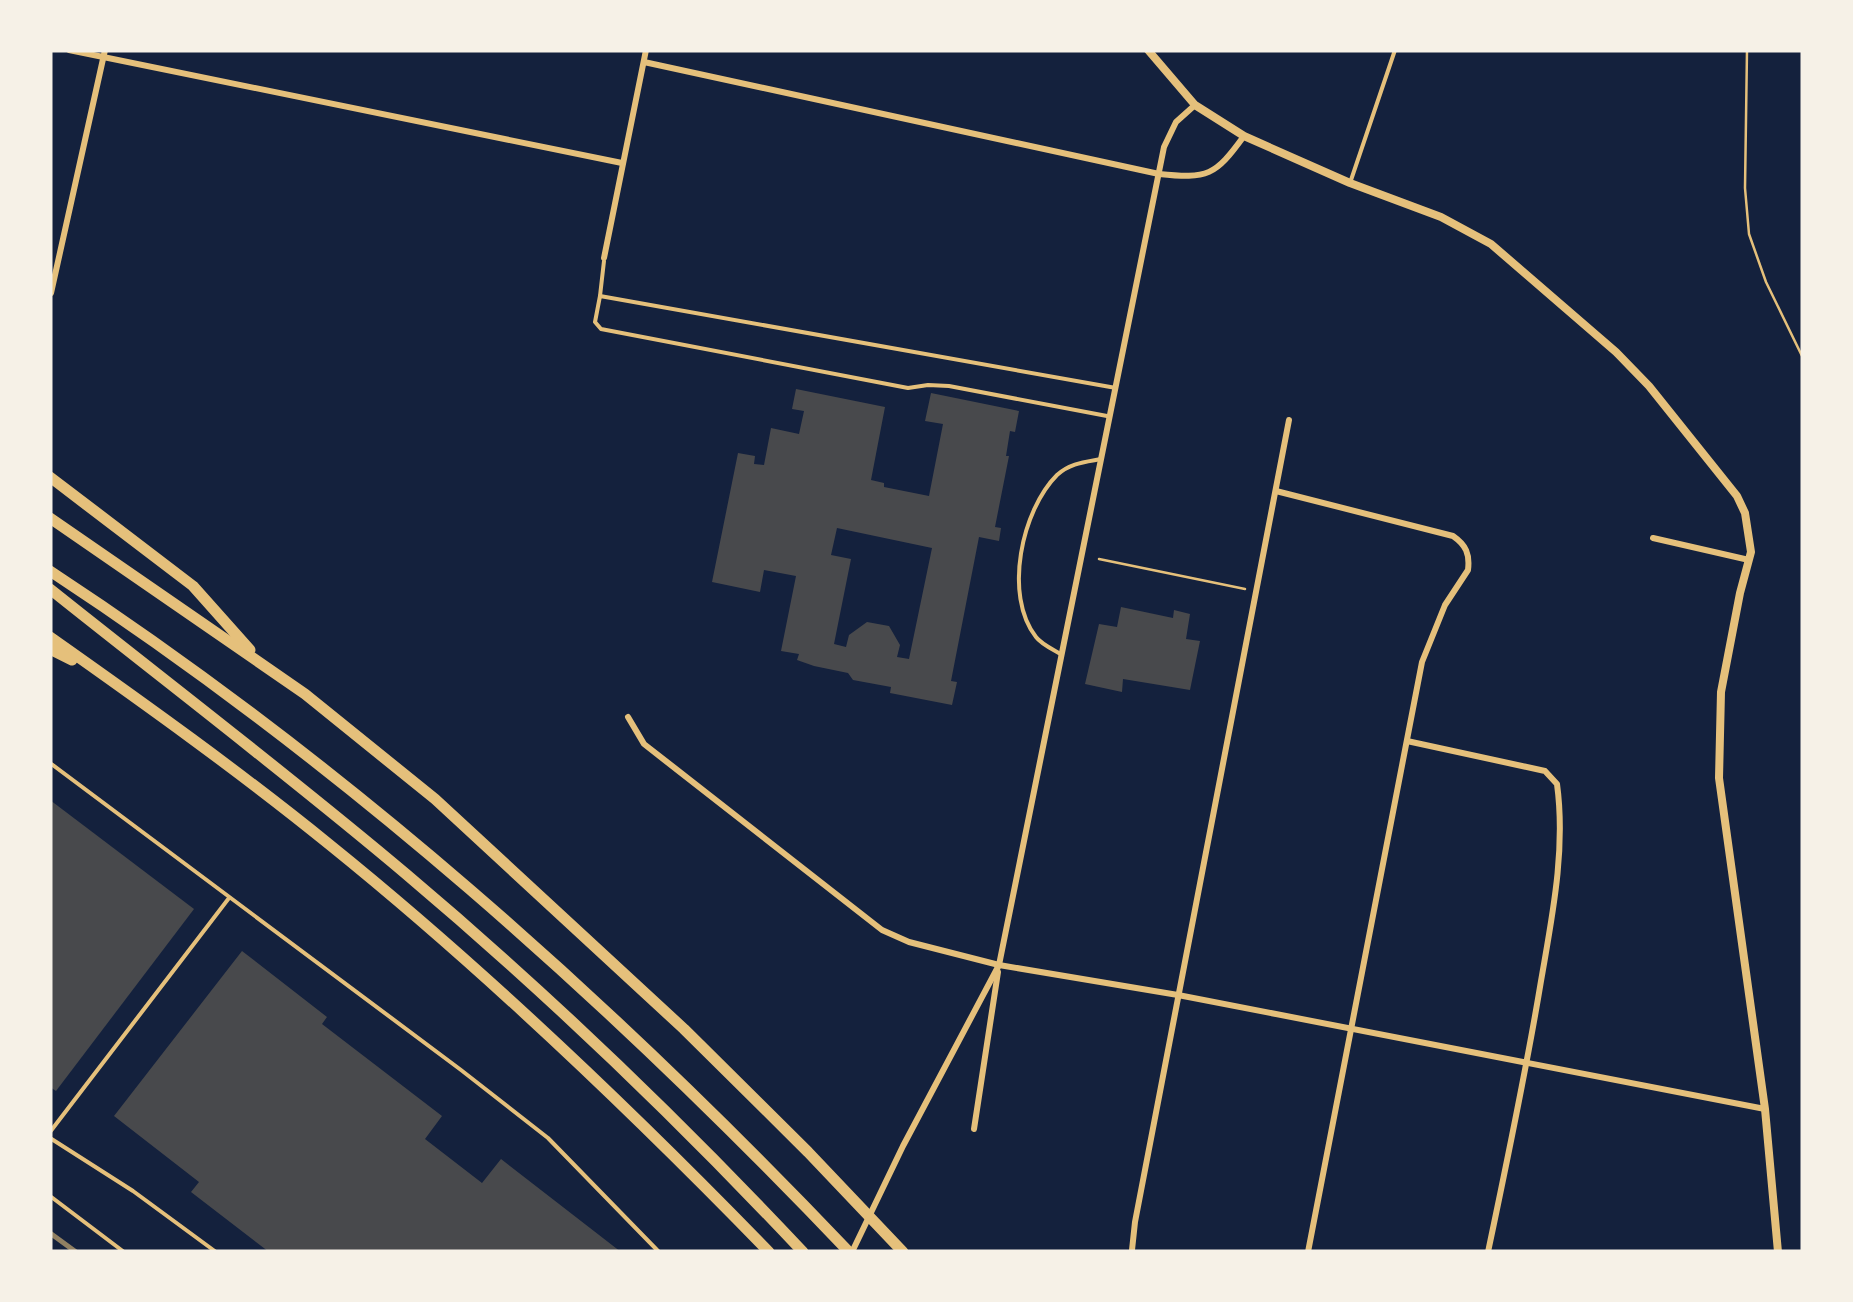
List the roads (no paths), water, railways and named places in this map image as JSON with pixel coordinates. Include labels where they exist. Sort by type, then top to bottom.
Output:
[{"type":"highway","points":[[50,477],[192,586],[262,665]]},
{"type":"highway","points":[[50,518],[305,694],[435,799],[684,1029],[903,1252]]},
{"type":"highway","points":[[50,571],[251,712],[470,889],[677,1077],[850,1252]]},
{"type":"highway","points":[[50,589],[322,804],[493,950],[658,1104],[803,1252]]},
{"type":"highway","points":[[50,637],[249,782],[381,887],[576,1061],[769,1252]]},
{"type":"highway","points":[[50,649],[103,675]]},
{"type":"street","points":[[69,50],[104,54],[622,164]]},
{"type":"street","points":[[604,258],[646,50]]},
{"type":"street","points":[[1148,50],[1195,105],[1244,136],[1350,183],[1441,217],[1491,244],[1616,352],[1649,386],[1736,496],[1750,532],[1750,560],[1721,692],[1719,763],[1765,1110],[1778,1252]]},
{"type":"street","points":[[51,293],[104,54]]},
{"type":"street","points":[[644,62],[1158,174],[1191,177],[1221,168],[1244,136]]},
{"type":"street","points":[[974,1129],[998,966],[1158,174],[1164,147],[1176,122],[1195,105]]},
{"type":"street","points":[[1132,1250],[1134,1222],[1288,420]]},
{"type":"street","points":[[1276,491],[1453,536],[1467,549],[1468,570],[1438,619],[1422,662],[1308,1252]]},
{"type":"street","points":[[1653,538],[1750,560]]},
{"type":"street","points":[[628,718],[644,744],[882,930],[909,942],[998,966],[1178,995],[1765,1110]]},
{"type":"street","points":[[1407,741],[1545,771],[1557,784],[1558,874],[1554,908],[1488,1252]]},
{"type":"street","points":[[850,1252],[998,966]]},
{"type":"lane","points":[[1350,183],[1395,50]]},
{"type":"lane","points":[[604,258],[595,322],[601,330],[908,388],[928,384],[949,386],[1110,417]]},
{"type":"lane","points":[[600,296],[1116,388]]},
{"type":"lane","points":[[1062,655],[1036,639],[1026,618],[1018,580],[1021,550],[1036,508],[1058,474],[1074,464],[1101,459]]},
{"type":"lane","points":[[50,763],[548,1138],[659,1252]]},
{"type":"lane","points":[[216,1252],[50,1136],[230,896]]},
{"type":"lane","points":[[50,1196],[124,1252]]},
{"type":"railway","points":[[50,1233],[76,1252]]}]
